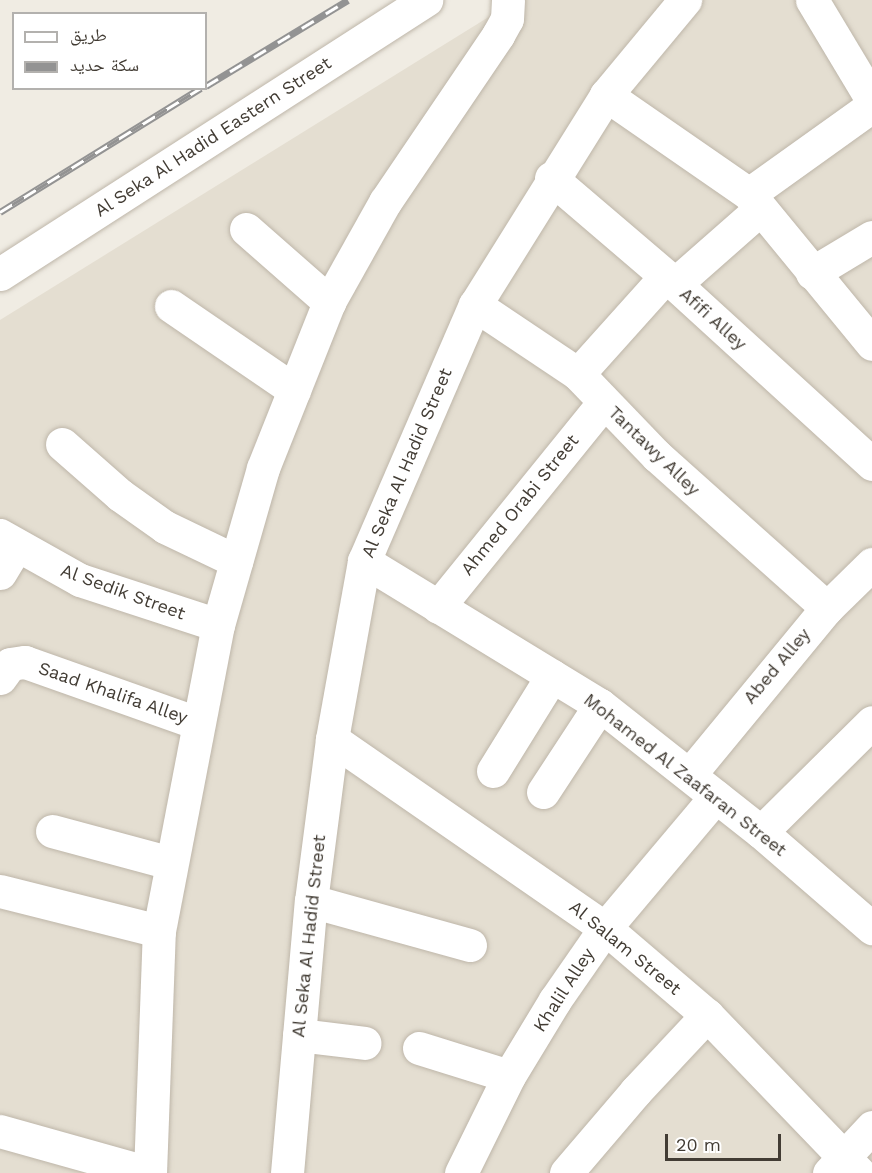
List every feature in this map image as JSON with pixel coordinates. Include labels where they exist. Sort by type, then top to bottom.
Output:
[{"type":"street","name":"Al Seka Al Hadid Eastern Street","points":[[0,274],[426,0]]},
{"type":"street","points":[[0,1131],[149,1173],[159,931],[197,723],[218,625],[263,468],[329,302],[385,202],[498,35],[507,19],[508,0]]},
{"type":"street","name":"Al Seka Al Hadid Street","points":[[287,1173],[311,901],[332,739],[363,561],[475,304],[551,178],[606,95],[685,0]]},
{"type":"street","points":[[812,0],[863,66],[872,100]]},
{"type":"street","points":[[606,95],[755,202],[812,273],[869,334]]},
{"type":"street","points":[[578,374],[670,280],[755,202],[872,106]]},
{"type":"street","name":"Afifi Alley","points":[[551,178],[670,280],[872,464]]},
{"type":"street","points":[[246,229],[329,302]]},
{"type":"street","points":[[812,273],[872,237]]},
{"type":"street","name":"Tantawy Alley","points":[[475,304],[578,374],[603,403],[740,533],[827,608]]},
{"type":"street","points":[[171,306],[294,390]]},
{"type":"street","name":"Ahmed Orabi Street","points":[[438,607],[603,403]]},
{"type":"street","points":[[62,444],[120,495],[165,527],[236,561]]},
{"type":"street","name":"Al Sedik Street","points":[[5,552],[218,625]]},
{"type":"street","name":"Mohamed Al Zaafaran Street","points":[[363,561],[600,705],[761,832],[872,928]]},
{"type":"street","name":"Abed Alley","points":[[690,774],[827,608],[872,564]]},
{"type":"street","name":"Saad Khalifa Alley","points":[[0,678],[10,664],[25,662],[197,723]]},
{"type":"street","points":[[493,771],[552,676]]},
{"type":"street","points":[[543,792],[600,705]]},
{"type":"street","points":[[761,832],[872,722]]},
{"type":"street","name":"Al Salam Street","points":[[332,739],[605,928],[707,1015],[844,1167]]},
{"type":"street","name":"Khalil Alley","points":[[461,1173],[509,1076],[555,1000],[605,928],[716,796]]},
{"type":"street","points":[[52,831],[171,863]]},
{"type":"street","points":[[0,891],[159,931]]},
{"type":"street","points":[[311,901],[470,945]]},
{"type":"street","points":[[582,1167],[707,1015]]},
{"type":"street","points":[[299,1035],[365,1043]]},
{"type":"street","points":[[419,1048],[509,1076]]},
{"type":"street","points":[[844,1167],[872,1127]]},
{"type":"shaded area","points":[[516,0],[872,0],[872,1173],[0,1173],[0,320]]},
{"type":"railway","points":[[207,85],[348,0]]},
{"type":"railway","points":[[0,212],[198,90]]}]
